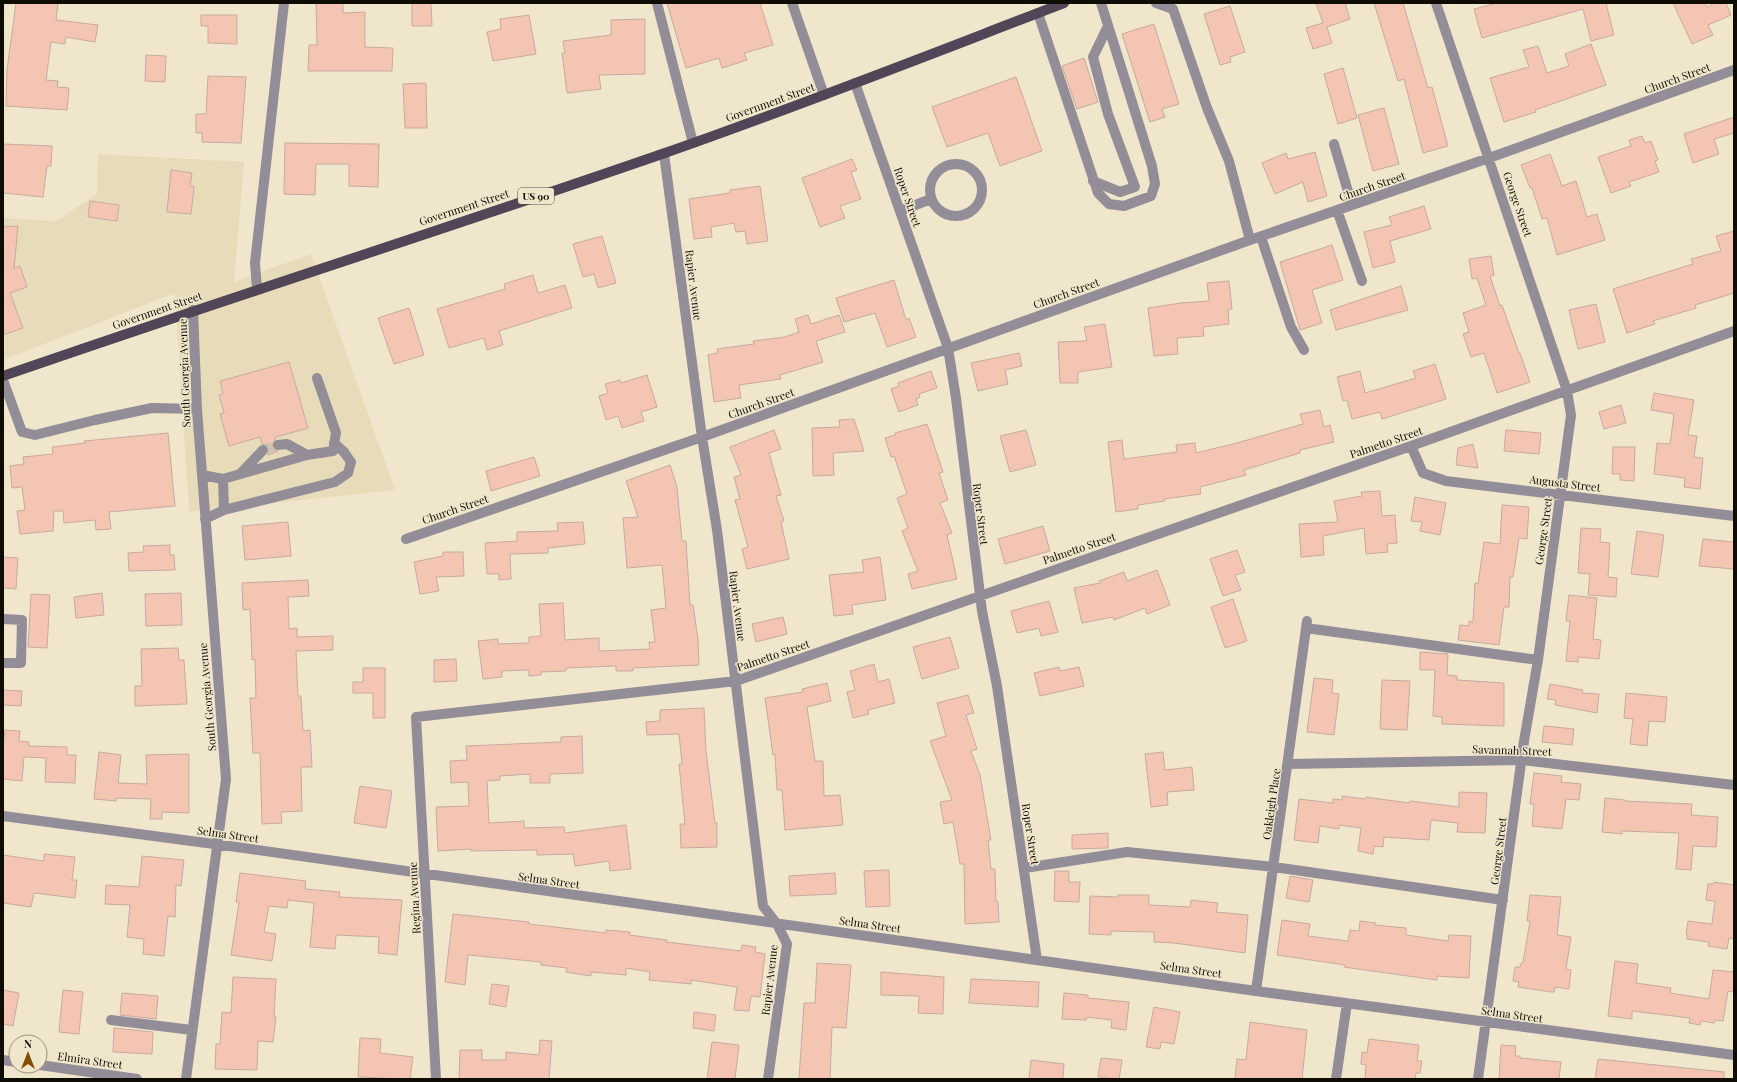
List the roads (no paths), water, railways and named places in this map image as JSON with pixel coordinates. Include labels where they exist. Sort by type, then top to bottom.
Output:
[{"type":"main road","name":"Government Street","points":[[3,376],[193,310],[664,154],[856,83],[1064,3]]},
{"type":"street","points":[[258,289],[255,263],[284,3]]},
{"type":"street","points":[[657,3],[693,142]]},
{"type":"street","points":[[792,3],[824,94]]},
{"type":"street","points":[[1038,13],[1098,193],[1109,204],[1124,206],[1151,196],[1155,184],[1152,166],[1101,3]]},
{"type":"street","points":[[1156,3],[1173,9],[1207,108],[1229,161],[1250,240]]},
{"type":"street","name":"George Street","points":[[1436,3],[1490,158],[1568,391],[1571,415],[1538,660],[1522,760],[1478,1079]]},
{"type":"street","points":[[1093,181],[1120,192],[1135,187],[1108,114],[1093,57],[1108,26]]},
{"type":"street","name":"Church Street","points":[[406,539],[702,437],[1250,240],[1490,158],[1734,70]]},
{"type":"street","name":"Roper Street","points":[[856,83],[948,348],[956,398],[980,596],[997,686],[1037,960]]},
{"type":"street","points":[[1334,144],[1352,205]]},
{"type":"street","name":"Rapier Avenue","points":[[664,154],[702,437],[717,530],[763,906],[777,924],[787,944],[768,1079]]},
{"type":"street","points":[[950,164],[967,166],[975,171],[980,178],[982,195],[973,210],[966,214],[958,216],[942,212],[931,199],[931,181],[935,174],[950,164]]},
{"type":"street","points":[[900,211],[931,199]]},
{"type":"street","points":[[1337,210],[1362,281]]},
{"type":"street","points":[[1261,237],[1291,327],[1304,350]]},
{"type":"street","name":"South Georgia Avenue","points":[[186,1079],[226,779],[197,409],[193,310]]},
{"type":"street","name":"Palmetto Street","points":[[416,717],[736,680],[1411,446],[1734,331]]},
{"type":"street","points":[[202,475],[223,479],[307,455],[332,451],[336,433],[317,378]]},
{"type":"street","points":[[3,380],[13,411],[22,432],[35,435],[152,408],[197,409]]},
{"type":"street","points":[[278,445],[287,444],[307,455]]},
{"type":"street","points":[[205,519],[224,510],[336,482],[348,473],[351,462],[344,452],[334,444]]},
{"type":"street","name":"Augusta Street","points":[[1411,446],[1423,473],[1446,481],[1734,516]]},
{"type":"street","points":[[240,473],[263,450]]},
{"type":"street","points":[[223,479],[224,510]]},
{"type":"street","points":[[3,619],[22,620],[21,663],[3,663]]},
{"type":"street","name":"Oakleigh Place","points":[[1256,991],[1306,625],[1538,660]]},
{"type":"street","name":"Regina Avenue","points":[[416,717],[436,1079]]},
{"type":"street","name":"Savannah Street","points":[[1288,764],[1522,760],[1734,785]]},
{"type":"street","name":"Selma Street","points":[[3,816],[217,844],[424,875],[1256,991],[1734,1055]]},
{"type":"street","points":[[1024,868],[1127,852],[1274,867],[1503,900]]},
{"type":"street","points":[[1336,1079],[1347,1003]]},
{"type":"street","points":[[111,1020],[192,1030]]},
{"type":"street","name":"Elmira Street","points":[[48,1066],[137,1079]]},
{"type":"tunnel","points":[[263,450],[278,445]]}]
